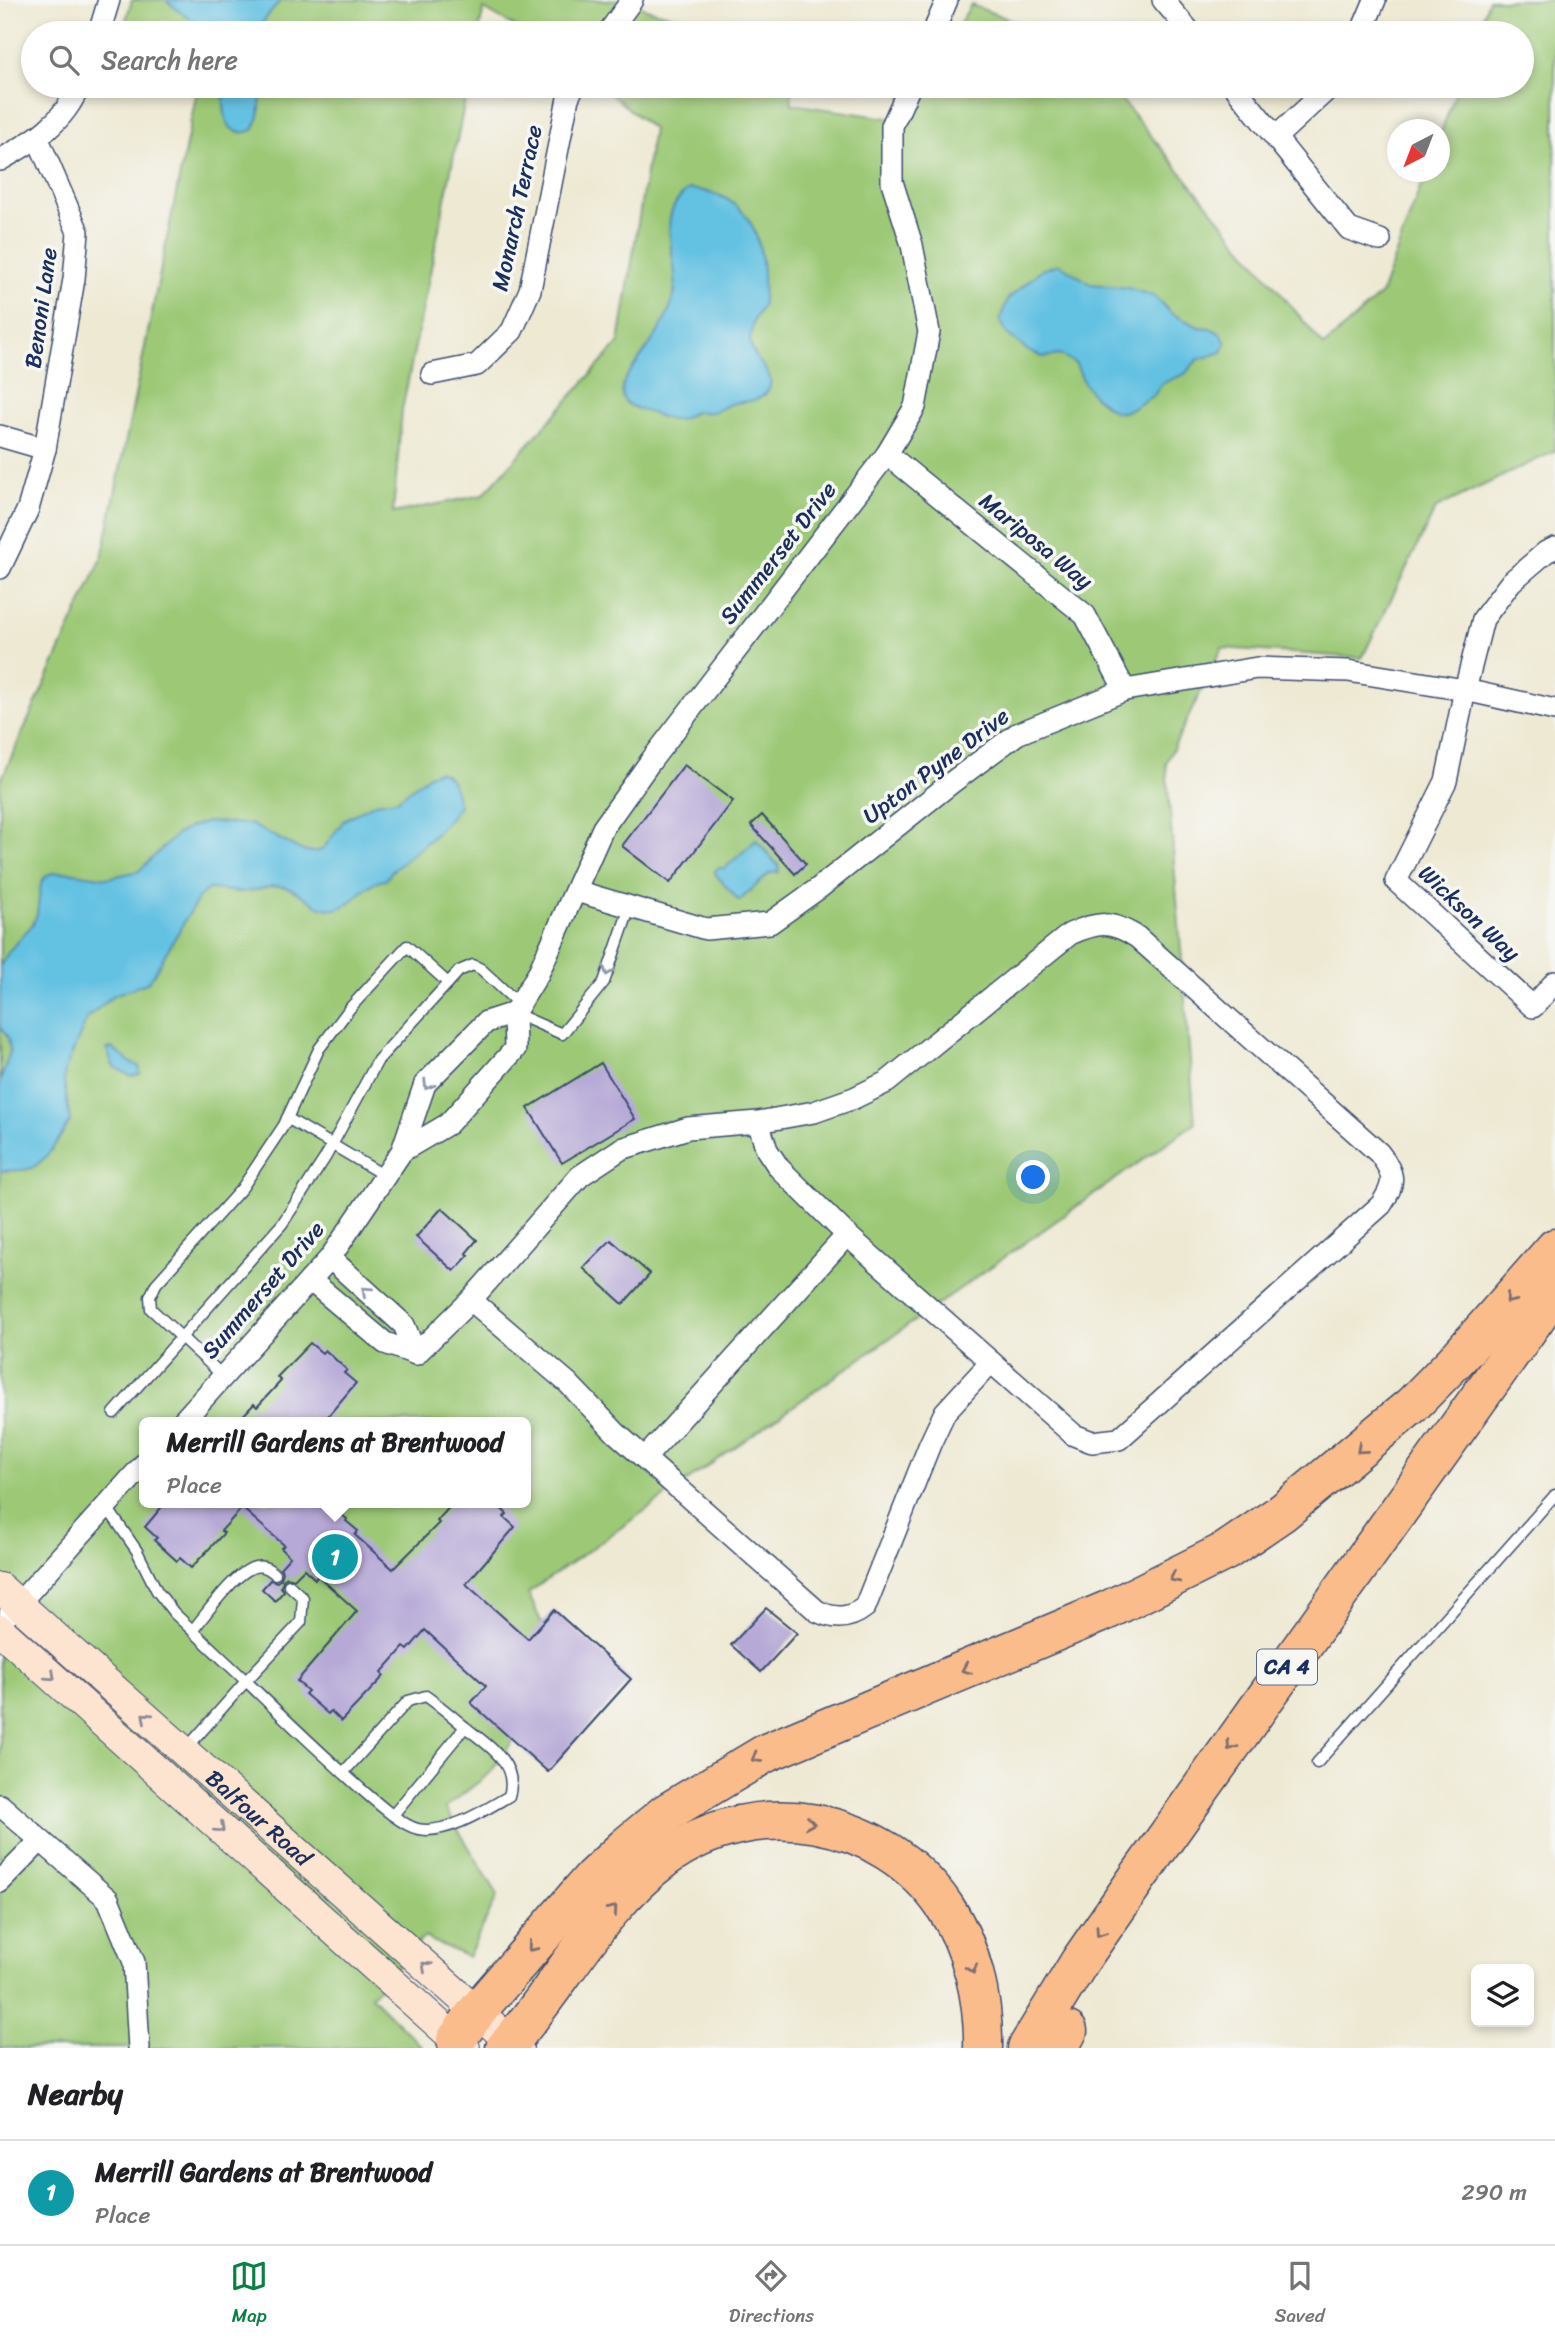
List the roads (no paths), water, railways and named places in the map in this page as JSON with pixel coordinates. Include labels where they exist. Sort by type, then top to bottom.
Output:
[{"type":"highway","points":[[466,2033],[593,1877],[666,1814],[706,1787],[766,1753],[1108,1610],[1226,1551],[1283,1512],[1412,1405],[1459,1357],[1555,1248]]},
{"type":"highway","name":"CA 4","points":[[1027,2048],[1080,1961],[1138,1877],[1555,1291]]},
{"type":"highway","name":"CA 4","points":[[1061,2042],[1103,1974],[1182,1859],[1372,1586],[1555,1331]]},
{"type":"highway","points":[[511,2046],[568,1962],[641,1877],[693,1841],[749,1822],[779,1819],[825,1825],[862,1836],[892,1854],[919,1876],[945,1906],[959,1932],[971,1964],[983,2021],[983,2048]]},
{"type":"main road","name":"Balfour Road","points":[[5,1612],[466,2033],[511,2046]]},
{"type":"main road","name":"Balfour Road","points":[[5,1612],[184,1751],[466,2033]]},
{"type":"street","points":[[103,21],[109,0]]},
{"type":"street","points":[[617,21],[632,0]]},
{"type":"street","points":[[938,21],[947,0]]},
{"type":"street","points":[[1163,0],[1181,21]]},
{"type":"street","points":[[1366,21],[1375,0]]},
{"type":"street","points":[[0,160],[38,139],[74,98]]},
{"type":"street","name":"Monarch Terrace","points":[[432,374],[477,365],[512,331],[530,290],[568,98]]},
{"type":"street","name":"Summerset Drive","points":[[402,1151],[448,1124],[515,1049],[517,1009],[538,974],[603,828],[650,762],[887,454],[915,407],[929,332],[912,245],[892,182],[892,126],[905,98]]},
{"type":"street","points":[[1244,98],[1349,229],[1380,240]]},
{"type":"street","points":[[1276,137],[1318,98]]},
{"type":"street","name":"Benoni Lane","points":[[0,568],[28,509],[45,449],[74,279],[78,232],[38,139]]},
{"type":"street","points":[[0,436],[45,449]]},
{"type":"street","name":"Mariposa Way","points":[[887,454],[1085,615],[1125,690]]},
{"type":"street","points":[[1465,690],[1483,619],[1511,582],[1546,552],[1555,548]]},
{"type":"street","name":"Upton Pyne Drive","points":[[576,891],[706,929],[770,923],[1017,734],[1125,690],[1256,668],[1348,671],[1465,690],[1555,710]]},
{"type":"street","name":"Wickson Way","points":[[1465,690],[1447,782],[1396,881],[1532,1007],[1555,982]]},
{"type":"street","points":[[416,1354],[471,1300],[580,1176],[621,1149],[688,1128],[758,1122],[814,1112],[854,1098],[887,1082],[1070,934],[1091,925],[1121,927],[1137,937],[1369,1144],[1388,1165],[1392,1178],[1391,1190],[1381,1205],[1119,1439],[1092,1442],[1073,1435],[847,1235],[779,1168],[767,1150],[758,1122]]},
{"type":"street","name":"Summerset Drive","points":[[186,1417],[330,1258],[402,1151],[425,1084],[486,1022],[517,1009]]},
{"type":"street","points":[[645,1458],[847,1235]]},
{"type":"street","points":[[330,1258],[404,1325],[416,1354]]},
{"type":"street","points":[[310,1280],[385,1343],[416,1354]]},
{"type":"street","points":[[471,1300],[568,1383],[616,1433],[817,1611],[829,1617],[844,1618],[855,1615],[865,1606],[945,1412],[991,1362]]},
{"type":"street","points":[[369,1329],[387,1310]]},
{"type":"street","points":[[5,1612],[139,1470]]},
{"type":"street","points":[[0,1805],[108,1899],[134,1962],[139,2048]]},
{"type":"street","points":[[0,1882],[40,1841]]},
{"type":"lane","points":[[114,1413],[282,1224],[331,1146],[378,1060],[459,971],[473,965],[481,969],[517,1009],[562,1034],[604,982],[630,907]]},
{"type":"lane","points":[[223,1376],[152,1308],[150,1297],[156,1284],[242,1188],[287,1118],[319,1049],[350,1007],[407,946],[448,983]]},
{"type":"lane","points":[[287,1118],[386,1176]]},
{"type":"lane","points":[[1317,1763],[1555,1495]]},
{"type":"lane","points":[[106,1506],[136,1551],[157,1591],[174,1613],[344,1773],[393,1815],[418,1829],[444,1828],[509,1796],[513,1784],[505,1761],[480,1737],[426,1696],[408,1701],[344,1773]]},
{"type":"lane","points":[[193,1630],[232,1582],[255,1567],[269,1567],[275,1574]]},
{"type":"lane","points":[[184,1751],[301,1622],[303,1598],[289,1585]]},
{"type":"lane","points":[[393,1815],[465,1727]]},
{"type":"water","points":[[166,0],[281,0],[264,21],[194,21]]},
{"type":"water","points":[[224,98],[261,98],[259,117],[253,130],[235,131],[230,127],[226,120]]},
{"type":"water","points":[[689,189],[729,200],[742,211],[752,226],[762,260],[763,304],[754,320],[750,341],[751,348],[768,374],[770,386],[758,399],[731,404],[715,411],[696,412],[673,420],[629,405],[622,396],[622,389],[625,379],[654,339],[671,306],[675,281],[669,226],[671,213],[677,200]]},
{"type":"water","points":[[1059,264],[1091,284],[1128,288],[1154,296],[1172,314],[1199,327],[1220,333],[1226,343],[1222,352],[1197,360],[1185,374],[1163,383],[1154,395],[1135,407],[1115,412],[1095,397],[1084,383],[1076,364],[1061,355],[1043,357],[1028,351],[1006,333],[1000,319],[1008,299],[1041,270]]},
{"type":"water","points":[[438,771],[451,780],[459,806],[436,834],[391,872],[386,880],[371,885],[348,904],[328,909],[291,889],[279,886],[241,892],[208,889],[199,897],[147,983],[114,995],[87,1018],[65,1070],[70,1121],[52,1148],[41,1161],[29,1169],[0,1171],[0,1082],[10,1051],[8,1038],[0,1027],[0,966],[9,951],[33,924],[41,883],[45,877],[52,873],[68,872],[107,878],[139,871],[177,834],[207,822],[250,824],[303,851],[316,852],[323,849],[344,820],[375,803],[397,800]]},
{"type":"water","points":[[756,840],[778,865],[779,872],[770,873],[739,901],[715,871],[725,868]]},
{"type":"water","points":[[112,1048],[139,1066],[140,1074],[131,1076],[113,1066],[107,1049]]},
{"type":"place","name":"Merrill Gardens at Brentwood","points":[[335,1557]]}]
